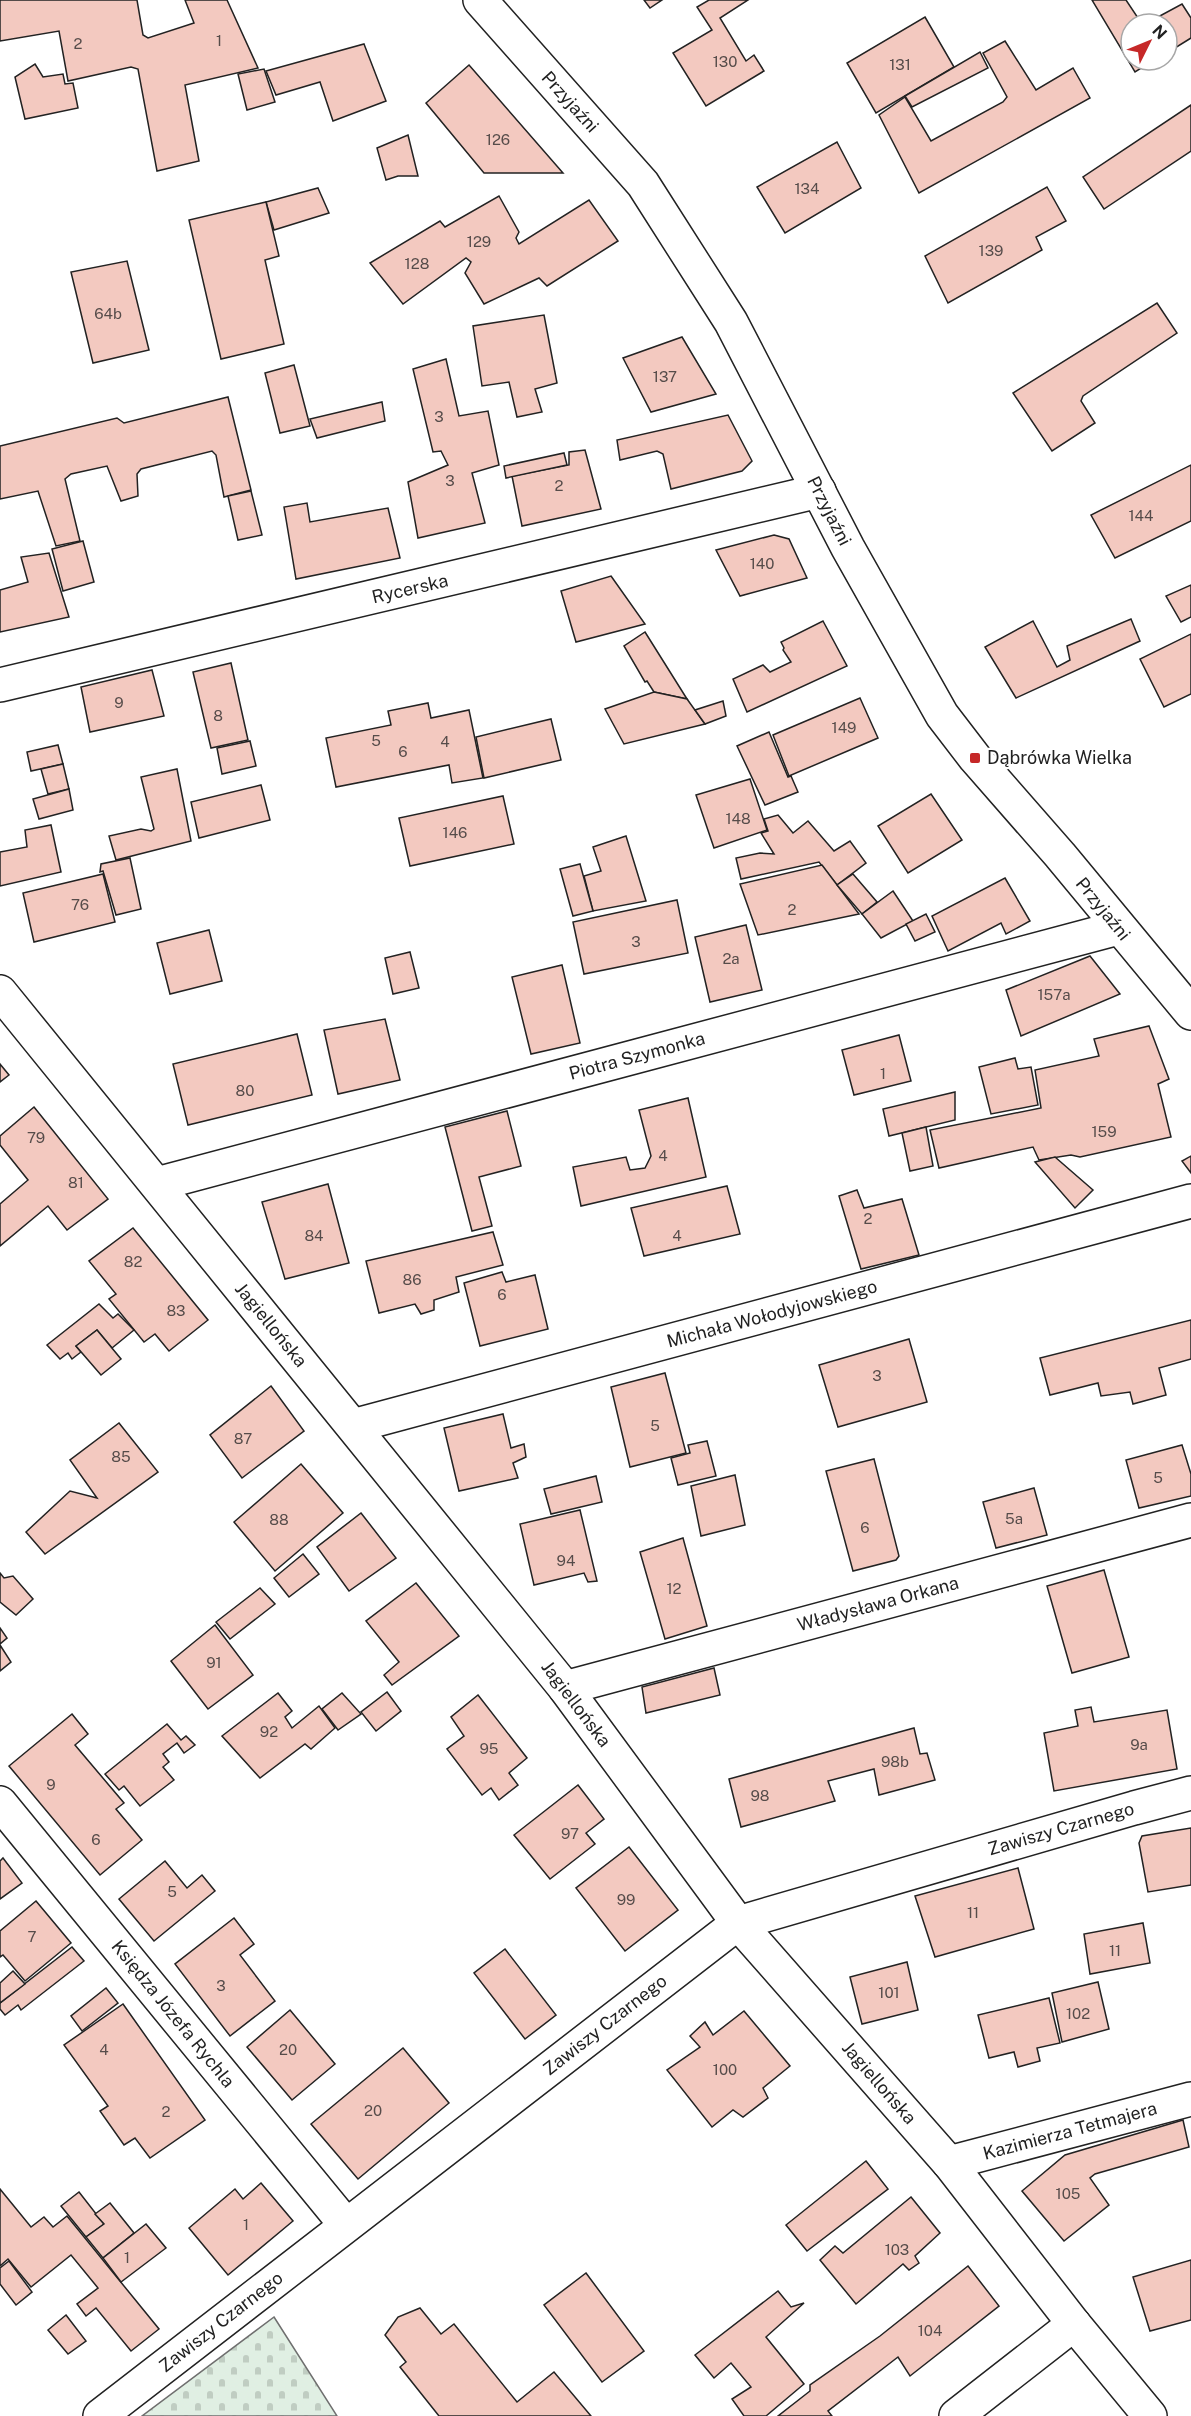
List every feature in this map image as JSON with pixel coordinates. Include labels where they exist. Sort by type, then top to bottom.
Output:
[{"type":"street","name":"Przyjaźni","points":[[480,0],[643,184],[730,322],[819,491],[942,715],[975,758],[1060,855],[1118,928],[1191,1013]]},
{"type":"street","name":"Rycerska","points":[[0,685],[790,500],[819,491]]},
{"type":"street","name":"Piotra Szymonka","points":[[157,1184],[1118,928]]},
{"type":"street","name":"Jagiellońska","points":[[0,992],[565,1688],[738,1923],[949,2163],[1074,2324],[1150,2416]]},
{"type":"street","name":"Michała Wołodyjowskiego","points":[[353,1426],[1191,1201]]},
{"type":"street","name":"Władysława Orkana","points":[[565,1688],[1191,1520]]},
{"type":"street","name":"Zawiszy Czarnego","points":[[100,2416],[738,1923],[1134,1808],[1191,1794]]},
{"type":"street","name":"Księdza Józefa Rychla","points":[[0,1803],[346,2225]]},
{"type":"street","name":"Kazimierza Tetmajera","points":[[949,2163],[1191,2099]]},
{"type":"street","points":[[957,2416],[1074,2324]]},
{"type":"green space","points":[[274,2317],[337,2416],[142,2416]]},
{"type":"building","points":[[0,0],[137,0],[143,35],[148,38],[194,23],[185,0],[227,0],[258,68],[185,85],[199,161],[157,171],[138,69],[131,67],[68,81],[59,31],[0,41]]},
{"type":"building","points":[[644,0],[662,0],[650,8]]},
{"type":"building","points":[[709,0],[748,0],[720,18],[746,61],[754,55],[764,71],[706,106],[673,53],[712,30],[697,7]]},
{"type":"building","points":[[1092,0],[1126,0],[1134,12],[1119,12],[1119,45]]},
{"type":"building","points":[[1182,4],[1191,18],[1191,38],[1179,46],[1179,12],[1167,12]]},
{"type":"building","points":[[925,17],[954,67],[876,113],[847,63]]},
{"type":"building","points":[[1005,41],[1036,90],[1073,68],[1090,98],[919,193],[879,115],[905,97],[931,141],[1003,102],[1007,97],[983,53]]},
{"type":"building","points":[[364,44],[386,101],[333,121],[320,82],[276,95],[266,71]]},
{"type":"building","points":[[980,52],[988,68],[912,107],[905,96]]},
{"type":"building","points":[[35,64],[43,77],[63,74],[65,84],[73,83],[78,108],[25,119],[15,77]]},
{"type":"building","points":[[469,65],[563,173],[484,173],[426,103]]},
{"type":"building","points":[[264,69],[275,102],[247,110],[238,74]]},
{"type":"building","points":[[1191,105],[1191,151],[1104,209],[1083,177]]},
{"type":"building","points":[[408,135],[418,176],[398,176],[386,180],[377,148]]},
{"type":"building","points":[[837,142],[861,188],[785,233],[757,187]]},
{"type":"building","points":[[1047,187],[1066,221],[1036,237],[1042,250],[948,303],[925,256]]},
{"type":"building","points":[[318,188],[329,213],[274,230],[266,202]]},
{"type":"building","points":[[499,196],[519,232],[516,238],[519,244],[589,200],[618,241],[547,286],[539,278],[484,304],[465,273],[471,262],[466,258],[403,304],[370,263],[440,221],[445,227]]},
{"type":"building","points":[[266,202],[279,256],[265,260],[284,344],[221,359],[189,220]]},
{"type":"building","points":[[127,261],[149,350],[93,363],[71,272]]},
{"type":"building","points":[[1157,303],[1177,333],[1083,396],[1081,401],[1095,423],[1052,451],[1013,393]]},
{"type":"building","points":[[544,315],[557,383],[535,389],[542,412],[517,417],[509,382],[482,386],[473,326]]},
{"type":"building","points":[[682,337],[716,394],[651,412],[623,358]]},
{"type":"building","points":[[446,359],[459,416],[488,411],[499,465],[472,473],[485,523],[418,538],[408,482],[448,465],[441,451],[433,452],[413,369]]},
{"type":"building","points":[[294,365],[310,426],[280,433],[265,373]]},
{"type":"building","points":[[228,397],[251,490],[224,497],[216,455],[212,451],[141,469],[137,474],[138,496],[121,501],[107,466],[71,474],[65,479],[80,541],[56,546],[38,491],[0,499],[0,446],[117,418],[124,423]]},
{"type":"building","points":[[382,402],[385,421],[317,438],[310,419]]},
{"type":"building","points":[[728,415],[752,461],[742,471],[671,489],[663,454],[657,451],[620,460],[617,440]]},
{"type":"building","points":[[585,450],[601,509],[522,526],[512,476],[569,465],[569,452]]},
{"type":"building","points":[[564,453],[567,465],[506,478],[504,466]]},
{"type":"building","points":[[1191,465],[1191,521],[1115,558],[1091,515]]},
{"type":"building","points":[[251,491],[262,535],[238,540],[228,496]]},
{"type":"building","points":[[307,503],[310,522],[388,508],[400,558],[296,579],[284,507]]},
{"type":"building","points":[[774,535],[789,539],[807,578],[740,596],[716,550]]},
{"type":"building","points":[[83,541],[94,582],[63,591],[52,549]]},
{"type":"building","points":[[49,553],[69,617],[0,632],[0,590],[28,582],[21,557]]},
{"type":"building","points":[[611,576],[645,624],[576,642],[561,591]]},
{"type":"building","points":[[1191,585],[1191,617],[1181,622],[1166,596]]},
{"type":"building","points":[[1131,619],[1140,641],[1016,698],[985,647],[1033,621],[1057,667],[1070,660],[1067,646]]},
{"type":"building","points":[[823,621],[847,666],[747,712],[733,679],[763,665],[770,672],[791,662],[781,642]]},
{"type":"building","points":[[645,632],[687,699],[654,692],[647,681],[645,682],[624,646]]},
{"type":"building","points":[[1191,634],[1191,694],[1164,707],[1140,659]]},
{"type":"building","points":[[231,663],[248,740],[211,748],[193,672]]},
{"type":"building","points":[[152,670],[164,716],[90,732],[81,687]]},
{"type":"building","points":[[654,692],[687,699],[705,724],[624,744],[605,709]]},
{"type":"building","points":[[860,698],[878,738],[789,776],[773,735]]},
{"type":"building","points":[[723,701],[726,716],[705,724],[695,710]]},
{"type":"building","points":[[428,703],[431,718],[469,710],[483,778],[452,783],[449,765],[336,787],[326,738],[391,725],[388,711]]},
{"type":"building","points":[[551,719],[561,760],[484,778],[476,737]]},
{"type":"building","points":[[769,732],[788,777],[791,776],[798,792],[765,805],[737,746]]},
{"type":"building","points":[[250,741],[256,766],[222,774],[217,748]]},
{"type":"building","points":[[58,745],[63,764],[31,771],[27,752]]},
{"type":"building","points":[[63,764],[69,789],[48,794],[41,769]]},
{"type":"building","points":[[177,769],[191,841],[116,860],[109,836],[141,829],[151,831],[154,829],[141,777]]},
{"type":"building","points":[[750,779],[767,830],[714,848],[696,795]]},
{"type":"building","points":[[261,785],[270,820],[199,838],[191,802]]},
{"type":"building","points":[[69,789],[73,810],[39,819],[33,799]]},
{"type":"building","points":[[931,794],[962,840],[908,873],[878,826]]},
{"type":"building","points":[[503,796],[514,844],[410,866],[399,818]]},
{"type":"building","points":[[778,815],[793,833],[808,821],[834,851],[850,841],[866,863],[837,885],[819,862],[741,879],[736,858],[760,853],[774,854],[761,833],[768,831],[764,819]]},
{"type":"building","points":[[51,825],[61,872],[0,886],[0,852],[27,847],[25,830]]},
{"type":"building","points":[[626,836],[646,901],[593,911],[584,876],[601,871],[593,847]]},
{"type":"building","points":[[130,858],[141,909],[116,915],[103,871],[100,872],[101,864]]},
{"type":"building","points":[[580,864],[593,911],[573,916],[560,869]]},
{"type":"building","points":[[822,865],[859,914],[758,935],[740,884]]},
{"type":"building","points":[[103,874],[115,922],[34,942],[23,893]]},
{"type":"building","points":[[853,874],[877,902],[862,914],[837,885]]},
{"type":"building","points":[[1005,878],[1030,921],[1006,934],[1001,923],[948,951],[932,916]]},
{"type":"building","points":[[893,891],[913,921],[881,938],[862,914]]},
{"type":"building","points":[[677,900],[688,953],[584,974],[573,922]]},
{"type":"building","points":[[926,914],[935,932],[915,941],[906,924]]},
{"type":"building","points":[[746,925],[762,990],[710,1002],[695,937]]},
{"type":"building","points":[[209,930],[222,981],[170,994],[157,943]]},
{"type":"building","points":[[410,952],[419,988],[393,994],[385,958]]},
{"type":"building","points":[[1090,956],[1120,994],[1021,1036],[1006,990]]},
{"type":"building","points":[[562,965],[580,1043],[531,1054],[512,977]]},
{"type":"building","points":[[385,1019],[400,1080],[338,1094],[324,1030]]},
{"type":"building","points":[[1149,1026],[1169,1079],[1158,1084],[1171,1137],[1080,1157],[1071,1155],[1039,1160],[1033,1147],[939,1168],[930,1130],[1041,1108],[1035,1070],[1099,1056],[1094,1039]]},
{"type":"building","points":[[297,1034],[312,1095],[188,1125],[173,1064]]},
{"type":"building","points":[[899,1035],[911,1081],[854,1095],[842,1050]]},
{"type":"building","points":[[1015,1058],[1018,1069],[1031,1067],[1038,1105],[991,1114],[979,1067]]},
{"type":"building","points":[[0,1064],[9,1075],[0,1082]]},
{"type":"building","points":[[955,1092],[955,1120],[889,1136],[883,1109]]},
{"type":"building","points":[[688,1098],[706,1177],[581,1206],[573,1167],[626,1157],[630,1170],[645,1168],[651,1156],[639,1110]]},
{"type":"building","points":[[34,1107],[108,1199],[67,1230],[48,1206],[0,1246],[0,1204],[28,1180],[0,1145],[0,1136]]},
{"type":"building","points":[[507,1111],[521,1166],[479,1177],[492,1226],[472,1231],[445,1127]]},
{"type":"building","points":[[926,1127],[933,1166],[910,1171],[902,1133]]},
{"type":"building","points":[[1191,1156],[1191,1173],[1182,1161]]},
{"type":"building","points":[[1055,1157],[1093,1190],[1075,1208],[1035,1162]]},
{"type":"building","points":[[328,1184],[349,1263],[285,1279],[262,1202]]},
{"type":"building","points":[[727,1186],[740,1234],[644,1256],[631,1208]]},
{"type":"building","points":[[857,1190],[864,1208],[902,1199],[919,1255],[861,1269],[839,1196]]},
{"type":"building","points":[[133,1228],[208,1320],[169,1351],[155,1334],[144,1342],[109,1299],[116,1294],[89,1261]]},
{"type":"building","points":[[493,1232],[503,1265],[456,1277],[459,1292],[434,1300],[434,1310],[421,1314],[415,1304],[379,1313],[366,1261]]},
{"type":"building","points":[[502,1272],[506,1282],[535,1275],[548,1329],[480,1346],[464,1283]]},
{"type":"building","points":[[99,1304],[113,1318],[118,1314],[134,1330],[112,1348],[97,1330],[76,1346],[81,1352],[72,1359],[68,1353],[60,1359],[47,1345]]},
{"type":"building","points":[[1191,1320],[1191,1359],[1159,1368],[1166,1395],[1133,1404],[1130,1392],[1101,1396],[1098,1383],[1050,1395],[1040,1358]]},
{"type":"building","points":[[97,1330],[121,1359],[101,1375],[76,1346]]},
{"type":"building","points":[[909,1339],[927,1402],[838,1427],[819,1365]]},
{"type":"building","points":[[665,1373],[686,1453],[630,1467],[611,1387]]},
{"type":"building","points":[[271,1386],[304,1431],[242,1478],[210,1435]]},
{"type":"building","points":[[503,1414],[511,1448],[524,1444],[526,1457],[513,1463],[518,1478],[459,1491],[444,1428]]},
{"type":"building","points":[[119,1423],[158,1472],[45,1554],[26,1532],[70,1491],[97,1498],[70,1460]]},
{"type":"building","points":[[707,1441],[716,1476],[678,1485],[671,1458],[690,1453],[688,1445]]},
{"type":"building","points":[[1182,1445],[1191,1474],[1191,1496],[1139,1508],[1126,1460]]},
{"type":"building","points":[[874,1459],[899,1556],[896,1560],[853,1571],[826,1471]]},
{"type":"building","points":[[301,1464],[343,1513],[275,1571],[234,1522]]},
{"type":"building","points":[[735,1475],[745,1525],[701,1536],[691,1486]]},
{"type":"building","points":[[596,1476],[602,1502],[551,1514],[544,1489]]},
{"type":"building","points":[[1034,1488],[1047,1535],[996,1548],[983,1502]]},
{"type":"building","points":[[580,1510],[597,1581],[588,1582],[584,1573],[534,1585],[520,1524]]},
{"type":"building","points":[[361,1513],[396,1558],[349,1591],[317,1547]]},
{"type":"building","points":[[683,1538],[707,1626],[665,1639],[640,1552]]},
{"type":"building","points":[[303,1554],[319,1574],[289,1597],[274,1578]]},
{"type":"building","points":[[1104,1570],[1129,1657],[1072,1673],[1047,1586]]},
{"type":"building","points":[[0,1573],[4,1578],[13,1576],[33,1599],[16,1615],[0,1602]]},
{"type":"building","points":[[416,1583],[459,1636],[392,1685],[384,1675],[399,1662],[366,1621]]},
{"type":"building","points":[[260,1588],[275,1604],[230,1639],[216,1622]]},
{"type":"building","points":[[215,1625],[253,1675],[208,1709],[171,1661]]},
{"type":"building","points":[[0,1628],[7,1638],[0,1644]]},
{"type":"building","points":[[0,1645],[11,1662],[0,1671]]},
{"type":"building","points":[[714,1668],[720,1695],[646,1713],[642,1687]]},
{"type":"building","points":[[387,1692],[401,1711],[376,1731],[361,1712]]},
{"type":"building","points":[[278,1693],[292,1711],[285,1717],[292,1728],[319,1706],[335,1728],[311,1749],[305,1744],[260,1778],[222,1736]]},
{"type":"building","points":[[342,1693],[361,1714],[338,1730],[322,1709]]},
{"type":"building","points":[[478,1695],[527,1758],[509,1773],[518,1785],[499,1800],[491,1788],[482,1795],[447,1749],[464,1736],[451,1717]]},
{"type":"building","points":[[1091,1707],[1094,1722],[1167,1710],[1177,1769],[1054,1791],[1044,1733],[1078,1726],[1075,1710]]},
{"type":"building","points":[[72,1714],[88,1734],[75,1745],[124,1803],[116,1809],[142,1840],[100,1875],[9,1766]]},
{"type":"building","points":[[167,1724],[181,1740],[186,1736],[195,1745],[184,1753],[177,1743],[163,1754],[169,1762],[163,1767],[174,1780],[140,1806],[124,1786],[119,1790],[105,1774]]},
{"type":"building","points":[[914,1728],[920,1754],[927,1753],[935,1780],[879,1795],[874,1769],[828,1781],[835,1801],[741,1827],[729,1779]]},
{"type":"building","points":[[578,1785],[604,1819],[586,1833],[595,1844],[550,1879],[514,1835]]},
{"type":"building","points":[[1191,1828],[1191,1885],[1148,1892],[1139,1843],[1142,1836]]},
{"type":"building","points":[[629,1847],[678,1910],[625,1951],[576,1888]]},
{"type":"building","points":[[3,1858],[22,1883],[0,1899],[0,1861]]},
{"type":"building","points":[[165,1861],[187,1888],[202,1875],[215,1891],[154,1941],[119,1899]]},
{"type":"building","points":[[1018,1868],[1034,1929],[935,1957],[915,1896]]},
{"type":"building","points":[[36,1901],[71,1943],[25,1981],[3,1955],[0,1957],[0,1931]]},
{"type":"building","points":[[234,1918],[254,1944],[240,1955],[275,2001],[230,2036],[175,1964]]},
{"type":"building","points":[[1143,1923],[1150,1963],[1090,1974],[1084,1934]]},
{"type":"building","points":[[72,1947],[84,1961],[21,2010],[18,2005],[5,2015],[0,2009],[0,2003]]},
{"type":"building","points":[[505,1949],[556,2015],[525,2039],[474,1973]]},
{"type":"building","points":[[907,1962],[918,2010],[862,2024],[850,1977]]},
{"type":"building","points":[[13,1971],[25,1984],[0,2003],[0,1983]]},
{"type":"building","points":[[1098,1982],[1109,2029],[1062,2042],[1052,1993]]},
{"type":"building","points":[[106,1988],[118,2003],[82,2031],[71,2016]]},
{"type":"building","points":[[1049,1998],[1060,2043],[1037,2048],[1040,2061],[1018,2067],[1014,2052],[989,2058],[978,2015]]},
{"type":"building","points":[[123,2004],[205,2120],[150,2158],[135,2138],[124,2145],[100,2111],[108,2106],[64,2045]]},
{"type":"building","points":[[290,2010],[335,2064],[292,2100],[247,2047]]},
{"type":"building","points":[[744,2011],[790,2066],[763,2088],[768,2098],[743,2117],[733,2110],[712,2127],[667,2070],[700,2047],[690,2036],[705,2022],[713,2035]]},
{"type":"building","points":[[403,2048],[449,2103],[358,2179],[311,2124]]},
{"type":"building","points":[[1183,2120],[1189,2147],[1095,2174],[1090,2178],[1109,2205],[1064,2241],[1022,2191],[1065,2155]]},
{"type":"building","points":[[866,2161],[888,2189],[807,2251],[786,2225]]},
{"type":"building","points":[[261,2183],[293,2221],[228,2275],[189,2228],[235,2189],[243,2199]]},
{"type":"building","points":[[0,2189],[31,2227],[44,2217],[53,2227],[67,2216],[159,2329],[131,2351],[96,2308],[86,2316],[77,2304],[98,2288],[71,2255],[31,2287],[8,2259],[0,2266]]},
{"type":"building","points":[[79,2192],[104,2224],[86,2237],[61,2206]]},
{"type":"building","points":[[911,2197],[940,2233],[915,2256],[919,2263],[909,2270],[903,2264],[856,2304],[820,2260],[835,2246],[843,2253]]},
{"type":"building","points":[[110,2203],[134,2233],[103,2258],[86,2237],[104,2224],[95,2214]]},
{"type":"building","points":[[146,2224],[166,2248],[121,2282],[103,2258]]},
{"type":"building","points":[[1191,2260],[1191,2320],[1150,2331],[1133,2277]]},
{"type":"building","points":[[9,2261],[32,2292],[16,2305],[0,2284],[0,2268]]},
{"type":"building","points":[[968,2266],[999,2306],[910,2376],[898,2357],[828,2411],[832,2416],[778,2416],[810,2391],[810,2385],[880,2336]]},
{"type":"building","points":[[586,2273],[644,2351],[602,2382],[544,2305]]},
{"type":"building","points":[[778,2291],[791,2307],[804,2303],[766,2337],[804,2384],[766,2416],[744,2416],[732,2399],[751,2387],[731,2363],[714,2378],[695,2355]]},
{"type":"building","points":[[420,2308],[441,2334],[454,2324],[517,2402],[554,2372],[591,2416],[439,2416],[400,2367],[406,2362],[385,2335],[398,2317]]},
{"type":"building","points":[[66,2315],[86,2341],[68,2354],[48,2330]]},
{"type":"place","name":"Dąbrówka Wielka","points":[[975,758]]}]
